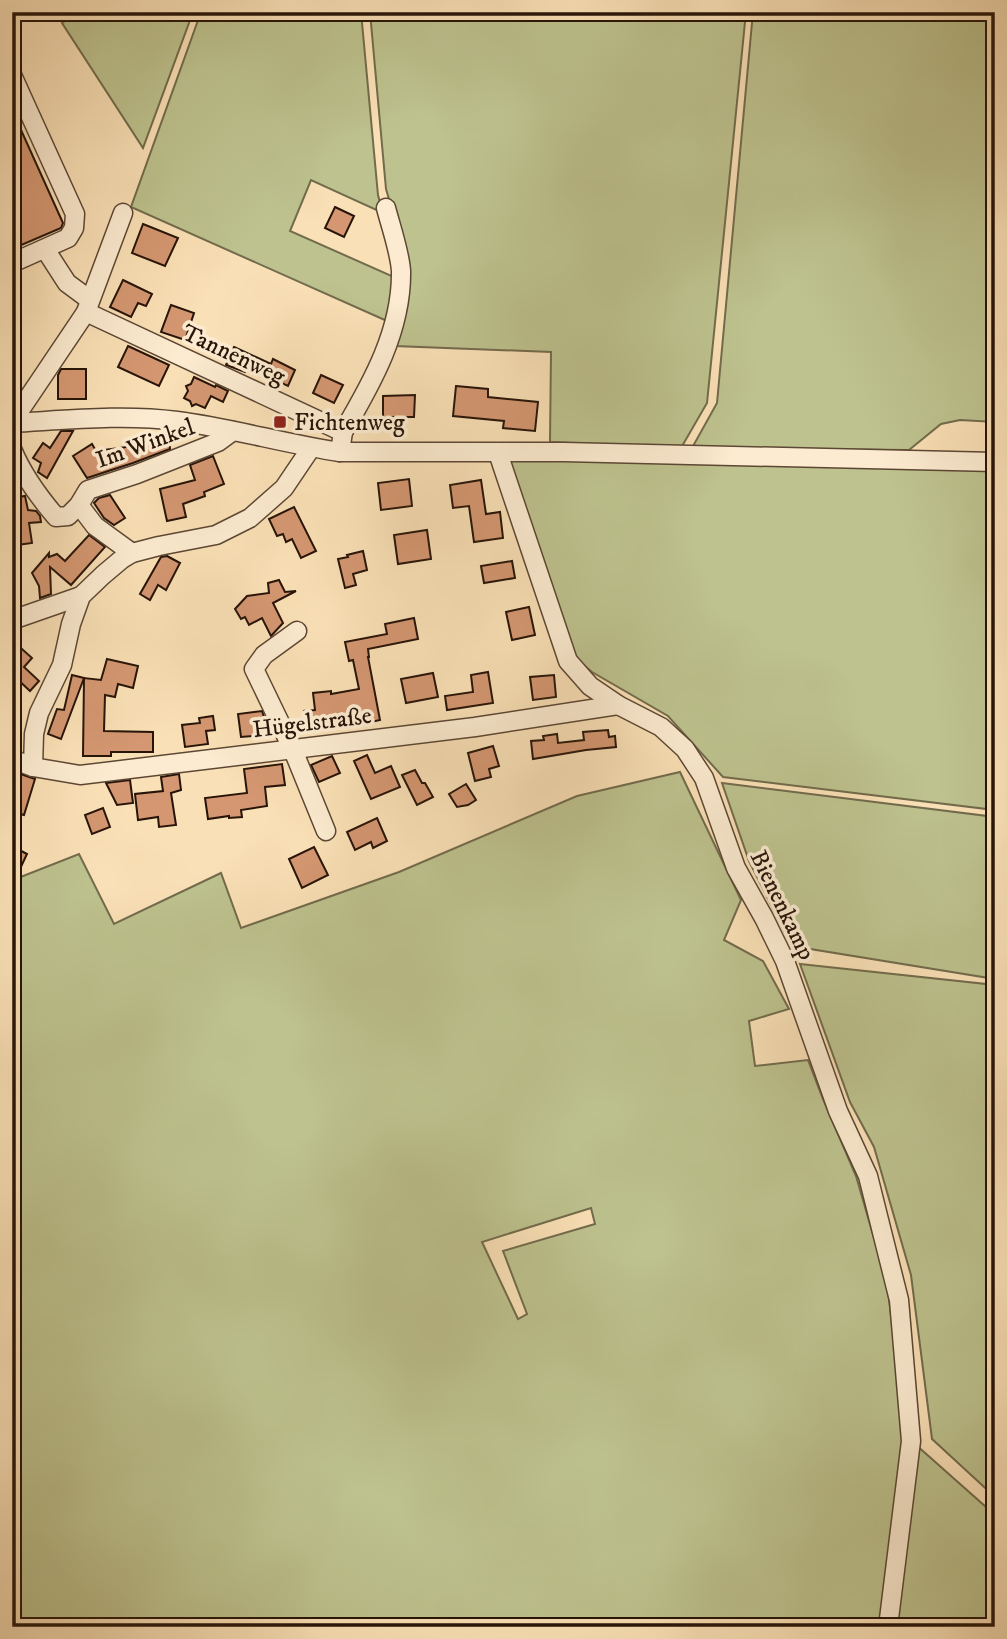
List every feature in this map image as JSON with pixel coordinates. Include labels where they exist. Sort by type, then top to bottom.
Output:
[{"type":"street","points":[[12,75],[75,214],[74,228],[68,238],[12,263]]},
{"type":"street","points":[[340,452],[344,432],[373,380],[396,321],[401,269],[386,208]]},
{"type":"street","points":[[12,423],[88,306],[123,213]]},
{"type":"street","name":"Tannenweg","points":[[46,249],[67,283],[88,306],[344,432]]},
{"type":"street","points":[[12,423],[90,419],[177,421],[340,452],[578,452],[995,462]]},
{"type":"street","name":"Im Winkel","points":[[12,449],[43,501],[56,517],[68,516],[88,490],[218,442],[233,431]]},
{"type":"street","points":[[12,620],[81,596],[132,553],[216,535],[250,518],[285,488],[311,448]]},
{"type":"street","name":"Bienenkamp","points":[[498,453],[568,661],[590,687],[661,727],[685,749],[704,778],[736,868],[785,961],[838,1111],[868,1177],[899,1300],[911,1441],[888,1627]]},
{"type":"street","points":[[79,505],[95,526],[132,553]]},
{"type":"street","points":[[33,767],[34,734],[39,713],[62,665],[71,624],[81,596]]},
{"type":"street","points":[[297,631],[264,655],[254,669],[293,750],[326,831]]},
{"type":"street","name":"Hügelstraße","points":[[12,759],[33,767],[80,775],[475,727],[618,705]]},
{"type":"green space","points":[[79,12],[193,12],[143,148],[62,23]]},
{"type":"green space","points":[[201,12],[361,12],[378,195],[383,213],[311,180],[290,231],[394,277],[387,321],[131,207]]},
{"type":"green space","points":[[370,12],[746,12],[707,403],[681,448],[550,442],[551,352],[395,346],[405,253],[386,189]]},
{"type":"green space","points":[[753,12],[995,12],[995,422],[960,420],[941,424],[909,450],[692,448],[717,403]]},
{"type":"green space","points":[[502,455],[995,471],[995,810],[723,777],[668,716],[592,672],[574,657]]},
{"type":"green space","points":[[680,772],[741,900],[724,940],[763,961],[789,1009],[749,1021],[755,1066],[808,1060],[856,1176],[887,1283],[907,1447],[883,1627],[12,1627],[13,880],[79,854],[114,924],[221,873],[241,928],[399,872],[577,796]],"holes":[[[591,1208],[595,1224],[503,1251],[527,1314],[518,1319],[482,1242]]]},
{"type":"green space","points":[[722,783],[995,817],[995,979],[792,946],[749,861]]},
{"type":"green space","points":[[800,964],[995,985],[995,1497],[932,1439],[911,1275],[874,1147],[850,1102]]},
{"type":"green space","points":[[915,1444],[995,1515],[995,1627],[892,1627]]},
{"type":"building","points":[[12,110],[63,223],[61,228],[12,249]]},
{"type":"building","points":[[335,207],[354,216],[344,237],[325,228]]},
{"type":"building","points":[[143,224],[178,238],[165,266],[132,253]]},
{"type":"building","points":[[123,280],[152,294],[146,306],[138,303],[131,317],[110,307]]},
{"type":"building","points":[[171,305],[194,313],[185,340],[161,332]]},
{"type":"building","points":[[128,346],[169,365],[159,386],[118,367]]},
{"type":"building","points":[[234,347],[271,364],[273,359],[295,370],[288,386],[247,367],[245,372],[226,365]]},
{"type":"building","points":[[61,369],[86,369],[86,399],[58,399],[58,375]]},
{"type":"building","points":[[321,375],[343,385],[334,403],[313,393]]},
{"type":"building","points":[[194,377],[228,391],[223,402],[211,396],[205,408],[196,404],[192,406],[190,401],[184,398],[188,391],[186,386],[191,384]]},
{"type":"building","points":[[456,386],[488,389],[488,397],[538,402],[535,431],[503,428],[504,421],[453,416]]},
{"type":"building","points":[[415,395],[414,417],[383,417],[383,396]]},
{"type":"building","points":[[61,431],[73,431],[47,478],[38,472],[41,463],[33,458],[43,443],[50,448]]},
{"type":"building","points":[[169,438],[170,449],[87,478],[73,456],[92,444],[96,451],[127,447],[126,442]]},
{"type":"building","points":[[213,456],[224,484],[204,492],[205,496],[183,504],[186,517],[167,521],[160,489],[195,480],[190,465]]},
{"type":"building","points":[[409,479],[412,506],[381,510],[378,483]]},
{"type":"building","points":[[481,480],[486,514],[500,512],[503,538],[474,542],[469,506],[453,508],[450,485]]},
{"type":"building","points":[[110,495],[125,518],[114,525],[104,518],[94,503],[99,498]]},
{"type":"building","points":[[25,496],[28,510],[36,511],[41,522],[29,523],[32,543],[17,545],[12,498]]},
{"type":"building","points":[[294,507],[316,551],[301,558],[292,539],[286,542],[283,534],[277,536],[269,519]]},
{"type":"building","points":[[427,530],[431,559],[398,564],[394,535]]},
{"type":"building","points":[[89,535],[105,547],[71,585],[50,567],[51,594],[40,598],[39,586],[32,573],[49,553],[49,557],[57,554],[65,561]]},
{"type":"building","points":[[363,551],[367,570],[353,574],[356,585],[345,588],[338,559]]},
{"type":"building","points":[[167,556],[180,563],[166,590],[158,585],[150,600],[140,594],[161,557]]},
{"type":"building","points":[[512,561],[515,578],[484,583],[481,566]]},
{"type":"building","points":[[279,580],[285,592],[296,591],[273,603],[283,623],[271,636],[262,618],[249,625],[245,617],[241,619],[235,609],[247,596],[269,593],[268,583]]},
{"type":"building","points":[[529,607],[535,635],[512,640],[506,612]]},
{"type":"building","points":[[414,618],[418,639],[368,649],[380,720],[357,725],[356,720],[306,725],[304,711],[315,710],[313,693],[331,691],[331,694],[359,689],[353,660],[349,661],[345,642],[387,634],[385,624]]},
{"type":"building","points":[[12,640],[32,658],[24,667],[39,681],[30,691],[15,677],[12,680]]},
{"type":"building","points":[[107,659],[138,666],[133,688],[118,684],[115,697],[105,695],[104,731],[153,732],[153,752],[111,752],[111,756],[83,756],[84,678],[101,680]]},
{"type":"building","points":[[488,672],[493,703],[447,710],[445,696],[473,692],[471,675]]},
{"type":"building","points":[[433,673],[438,697],[406,703],[401,679]]},
{"type":"building","points":[[72,675],[84,678],[61,739],[48,734],[57,709],[64,710]]},
{"type":"building","points":[[554,675],[556,697],[533,700],[530,677]]},
{"type":"building","points":[[262,711],[266,735],[241,737],[238,714]]},
{"type":"building","points":[[213,716],[215,730],[206,731],[208,744],[185,747],[182,725],[200,723],[199,718]]},
{"type":"building","points":[[608,730],[609,737],[615,736],[616,747],[533,759],[531,741],[544,740],[543,736],[557,734],[558,743],[584,740],[583,732]]},
{"type":"building","points":[[493,746],[499,766],[489,769],[491,777],[475,781],[468,753]]},
{"type":"building","points":[[367,755],[375,773],[391,766],[400,787],[371,799],[354,761]]},
{"type":"building","points":[[332,756],[340,773],[319,782],[311,765]]},
{"type":"building","points":[[282,764],[285,785],[265,787],[267,806],[241,810],[242,817],[208,819],[205,798],[247,793],[244,769]]},
{"type":"building","points":[[415,770],[433,797],[417,805],[402,775]]},
{"type":"building","points":[[12,771],[35,779],[24,815],[12,812]]},
{"type":"building","points":[[179,774],[181,790],[171,793],[176,825],[159,827],[158,817],[138,820],[135,794],[163,791],[161,777]]},
{"type":"building","points":[[130,780],[133,803],[117,805],[106,783]]},
{"type":"building","points":[[466,784],[476,800],[457,807],[449,794]]},
{"type":"building","points":[[103,808],[110,827],[92,834],[85,815]]},
{"type":"building","points":[[377,818],[387,841],[373,848],[371,842],[355,850],[347,832]]},
{"type":"building","points":[[12,846],[27,854],[12,886]]},
{"type":"building","points":[[314,847],[328,875],[302,888],[289,859]]},
{"type":"place","name":"Fichtenweg","points":[[280,422]]}]
